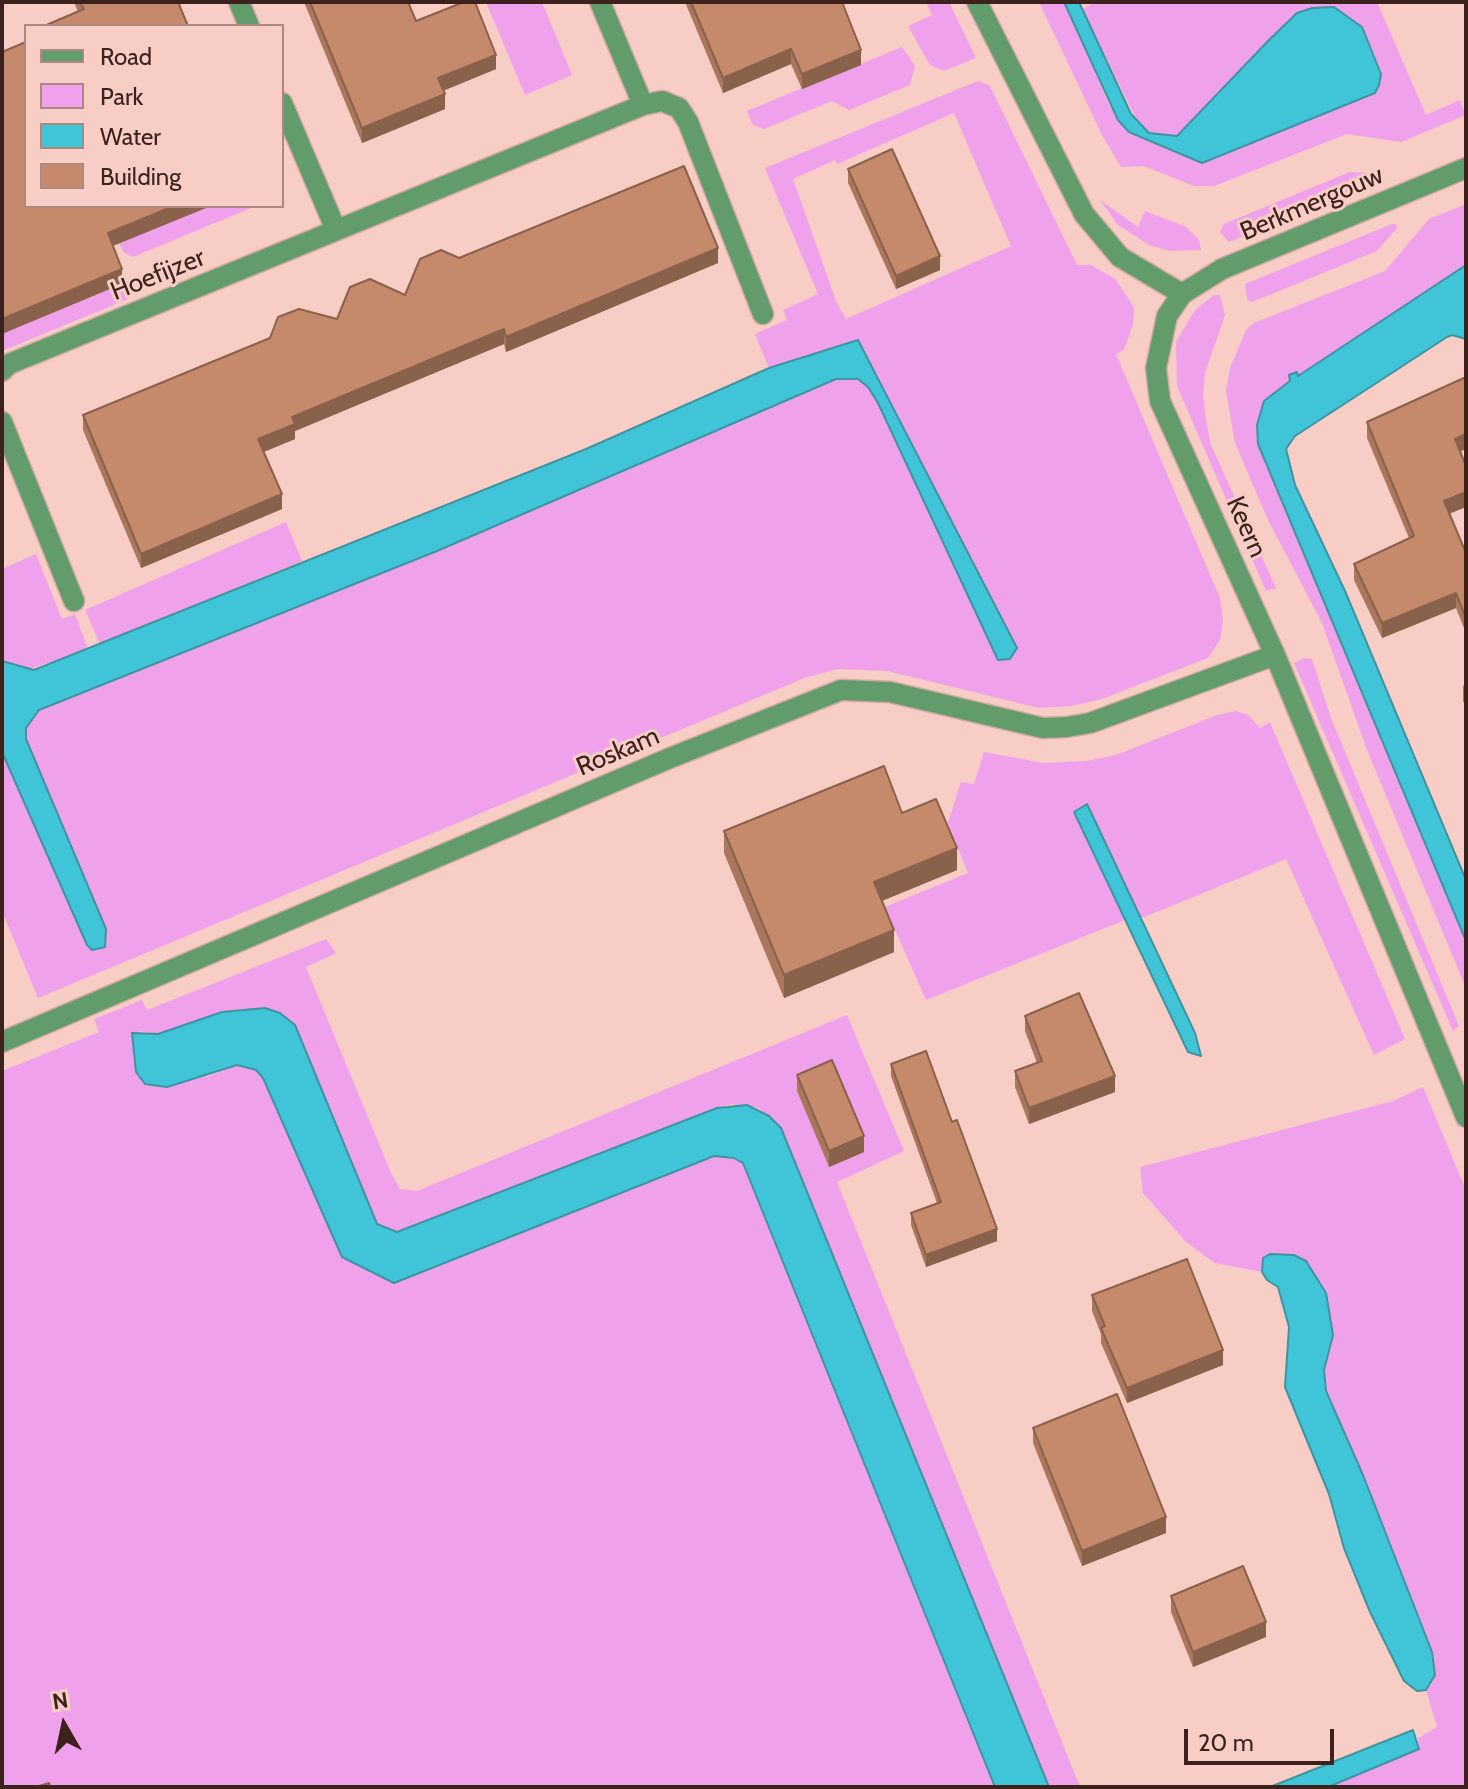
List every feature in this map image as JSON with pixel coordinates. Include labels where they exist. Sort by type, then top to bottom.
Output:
[{"type":"street","points":[[239,2],[248,24]]},
{"type":"street","points":[[600,2],[643,105]]},
{"type":"street","points":[[977,2],[1084,214],[1120,257],[1182,294]]},
{"type":"street","name":"Hoefijzer","points":[[2,371],[9,364],[336,230],[643,105],[662,101],[679,108],[688,122],[763,314]]},
{"type":"street","points":[[284,108],[336,230]]},
{"type":"street","name":"Berkmergouw","points":[[1182,294],[1222,269],[1466,168]]},
{"type":"street","name":"Keern","points":[[1182,294],[1167,316],[1160,340],[1156,368],[1160,401],[1275,655],[1466,1117]]},
{"type":"street","points":[[2,422],[74,601]]},
{"type":"street","name":"Roskam","points":[[2,1042],[670,758],[841,690],[890,692],[1043,728],[1067,727],[1090,723],[1275,655]]},
{"type":"green space","points":[[486,2],[542,2],[572,75],[525,95]]},
{"type":"green space","points":[[926,2],[949,2],[976,58],[944,71],[930,65],[908,26],[932,15]]},
{"type":"green space","points":[[1039,2],[1064,2],[1110,107],[1129,132],[1202,162],[1381,74],[1362,27],[1270,39],[1177,136],[1149,133],[1140,127],[1082,9],[1096,2],[1377,2],[1426,115],[1460,100],[1466,115],[1401,142],[1347,134],[1214,186],[1194,186],[1144,166],[1121,167],[1102,135]]},
{"type":"green space","points":[[902,47],[915,66],[910,85],[849,110],[832,101],[764,129],[753,125],[747,111]]},
{"type":"green space","points":[[978,81],[990,86],[1077,265],[1091,265],[1115,279],[1134,307],[1133,325],[1124,350],[1116,354],[1220,598],[1223,620],[1220,640],[1208,658],[1102,699],[1071,706],[1039,708],[887,671],[838,669],[807,677],[38,998],[2,911],[2,752],[4,755],[26,739],[26,728],[39,710],[836,379],[858,379],[868,387],[878,403],[998,660],[1010,659],[1017,648],[859,340],[769,368],[755,334],[787,320],[783,310],[818,294],[765,168]],"holes":[[[954,113],[1011,246],[846,319],[836,301],[793,179],[835,160],[837,164]]]},
{"type":"green space","points":[[1350,172],[1372,173],[1375,180],[1229,242],[1220,232],[1224,224]]},
{"type":"green space","points":[[1100,200],[1138,227],[1145,211],[1186,227],[1199,240],[1201,250],[1170,251],[1149,245],[1118,225]]},
{"type":"green space","points":[[1466,204],[1466,265],[1264,401],[1258,444],[1466,941],[1466,988],[1367,750],[1322,623],[1268,520],[1235,443],[1226,391],[1230,368],[1246,330],[1254,323],[1385,271],[1429,219]]},
{"type":"green space","points":[[200,208],[251,208],[133,257],[123,252],[118,241]]},
{"type":"green space","points":[[1396,224],[1397,228],[1377,251],[1252,302],[1247,299],[1245,284]]},
{"type":"green space","points":[[121,284],[128,299],[2,351],[2,333]]},
{"type":"green space","points":[[1214,295],[1220,295],[1225,315],[1205,373],[1203,394],[1206,421],[1211,445],[1276,588],[1266,591],[1177,386],[1176,342],[1195,310]]},
{"type":"green space","points":[[286,522],[302,561],[100,644],[85,610]]},
{"type":"green space","points":[[36,554],[62,619],[75,614],[88,649],[27,670],[2,661],[2,569]]},
{"type":"green space","points":[[1305,658],[1312,659],[1331,718],[1459,1026],[1453,1031],[1294,663]]},
{"type":"green space","points":[[1236,711],[1248,715],[1260,728],[1270,722],[1405,1039],[1374,1055],[1286,859],[1142,918],[1074,812],[1125,920],[926,1000],[885,907],[968,873],[948,823],[961,782],[974,784],[984,752],[1043,763],[1086,761],[1116,755],[1217,715]]},
{"type":"green space","points":[[326,939],[336,953],[306,967],[400,1189],[417,1191],[847,1015],[904,1151],[837,1182],[1080,1787],[1049,1787],[781,1128],[769,1116],[758,1108],[731,1104],[717,1108],[397,1232],[377,1224],[295,1025],[265,1008],[226,1012],[158,1034],[139,1031],[207,1077],[237,1065],[256,1070],[263,1078],[342,1257],[714,1156],[734,1158],[743,1163],[995,1787],[2,1787],[2,1071],[99,1032],[94,1019],[142,1000],[147,1010]]},
{"type":"green space","points":[[1423,1087],[1466,1190],[1466,1787],[1328,1787],[1419,1749],[1418,1738],[1437,1727],[1426,1690],[1435,1675],[1432,1652],[1363,1475],[1326,1391],[1324,1370],[1333,1335],[1263,1258],[1262,1272],[1215,1263],[1186,1242],[1143,1193],[1140,1167],[1393,1101]]},
{"type":"water","points":[[1064,2],[1079,2],[1131,114],[1149,133],[1177,136],[1297,13],[1312,8],[1334,7],[1362,27],[1381,74],[1379,85],[1375,93],[1202,163],[1129,132],[1118,120]]},
{"type":"water","points":[[1466,265],[1466,339],[1452,335],[1447,337],[1295,436],[1286,449],[1295,485],[1345,591],[1466,880],[1466,941],[1258,444],[1257,425],[1264,401],[1290,381],[1289,375],[1297,372],[1298,376]]},
{"type":"water","points":[[858,340],[1017,648],[1010,659],[998,660],[878,403],[868,387],[858,379],[836,379],[437,551],[39,710],[26,728],[26,739],[106,929],[105,947],[92,950],[87,945],[2,752],[2,661],[34,670],[586,449],[769,368]]},
{"type":"water","points":[[1087,804],[1195,1033],[1201,1056],[1188,1052],[1074,812]]},
{"type":"water","points":[[265,1008],[280,1013],[295,1025],[377,1224],[397,1232],[717,1108],[747,1105],[769,1116],[781,1128],[1049,1787],[995,1787],[743,1163],[734,1158],[714,1156],[394,1283],[342,1257],[263,1078],[256,1070],[237,1065],[167,1087],[145,1084],[136,1072],[132,1033],[158,1034],[222,1012]]},
{"type":"water","points":[[1270,1254],[1294,1255],[1306,1261],[1326,1293],[1333,1335],[1324,1370],[1326,1391],[1363,1475],[1432,1652],[1435,1675],[1426,1690],[1417,1691],[1404,1681],[1370,1612],[1344,1548],[1329,1494],[1285,1387],[1289,1327],[1278,1287],[1267,1280],[1262,1272],[1263,1258]]},
{"type":"water","points":[[1413,1730],[1419,1749],[1328,1787],[1270,1787]]},
{"type":"building","points":[[80,2],[178,2],[187,24],[49,24],[84,9]]},
{"type":"building","points":[[310,2],[408,2],[416,21],[464,2],[475,2],[496,55],[438,78],[445,94],[362,128]]},
{"type":"building","points":[[691,2],[842,2],[861,50],[802,74],[791,49],[723,78]]},
{"type":"building","points":[[24,43],[24,208],[169,208],[108,233],[122,269],[2,319],[2,52]]},
{"type":"building","points":[[892,149],[940,256],[896,276],[848,169]]},
{"type":"building","points":[[684,166],[718,248],[506,337],[504,329],[292,417],[295,424],[258,439],[282,494],[141,554],[83,415],[270,338],[278,317],[299,309],[337,319],[350,287],[370,279],[405,295],[420,259],[441,250],[459,258]]},
{"type":"building","points":[[1466,377],[1466,434],[1455,439],[1466,466],[1466,492],[1444,501],[1466,553],[1466,618],[1456,593],[1382,623],[1354,564],[1414,536],[1367,422]]},
{"type":"building","points":[[884,766],[902,813],[936,799],[957,848],[874,882],[894,930],[784,975],[724,831]]},
{"type":"building","points":[[1079,993],[1115,1076],[1029,1108],[1015,1071],[1042,1061],[1025,1016]]},
{"type":"building","points":[[926,1051],[952,1122],[957,1120],[997,1229],[926,1255],[911,1213],[941,1202],[891,1064]]},
{"type":"building","points":[[832,1060],[864,1136],[829,1151],[797,1075]]},
{"type":"building","points":[[1187,1259],[1223,1350],[1127,1388],[1101,1328],[1105,1326],[1092,1295]]},
{"type":"building","points":[[1117,1394],[1166,1517],[1082,1551],[1033,1428]]},
{"type":"building","points":[[1243,1566],[1266,1622],[1193,1652],[1171,1596]]}]
